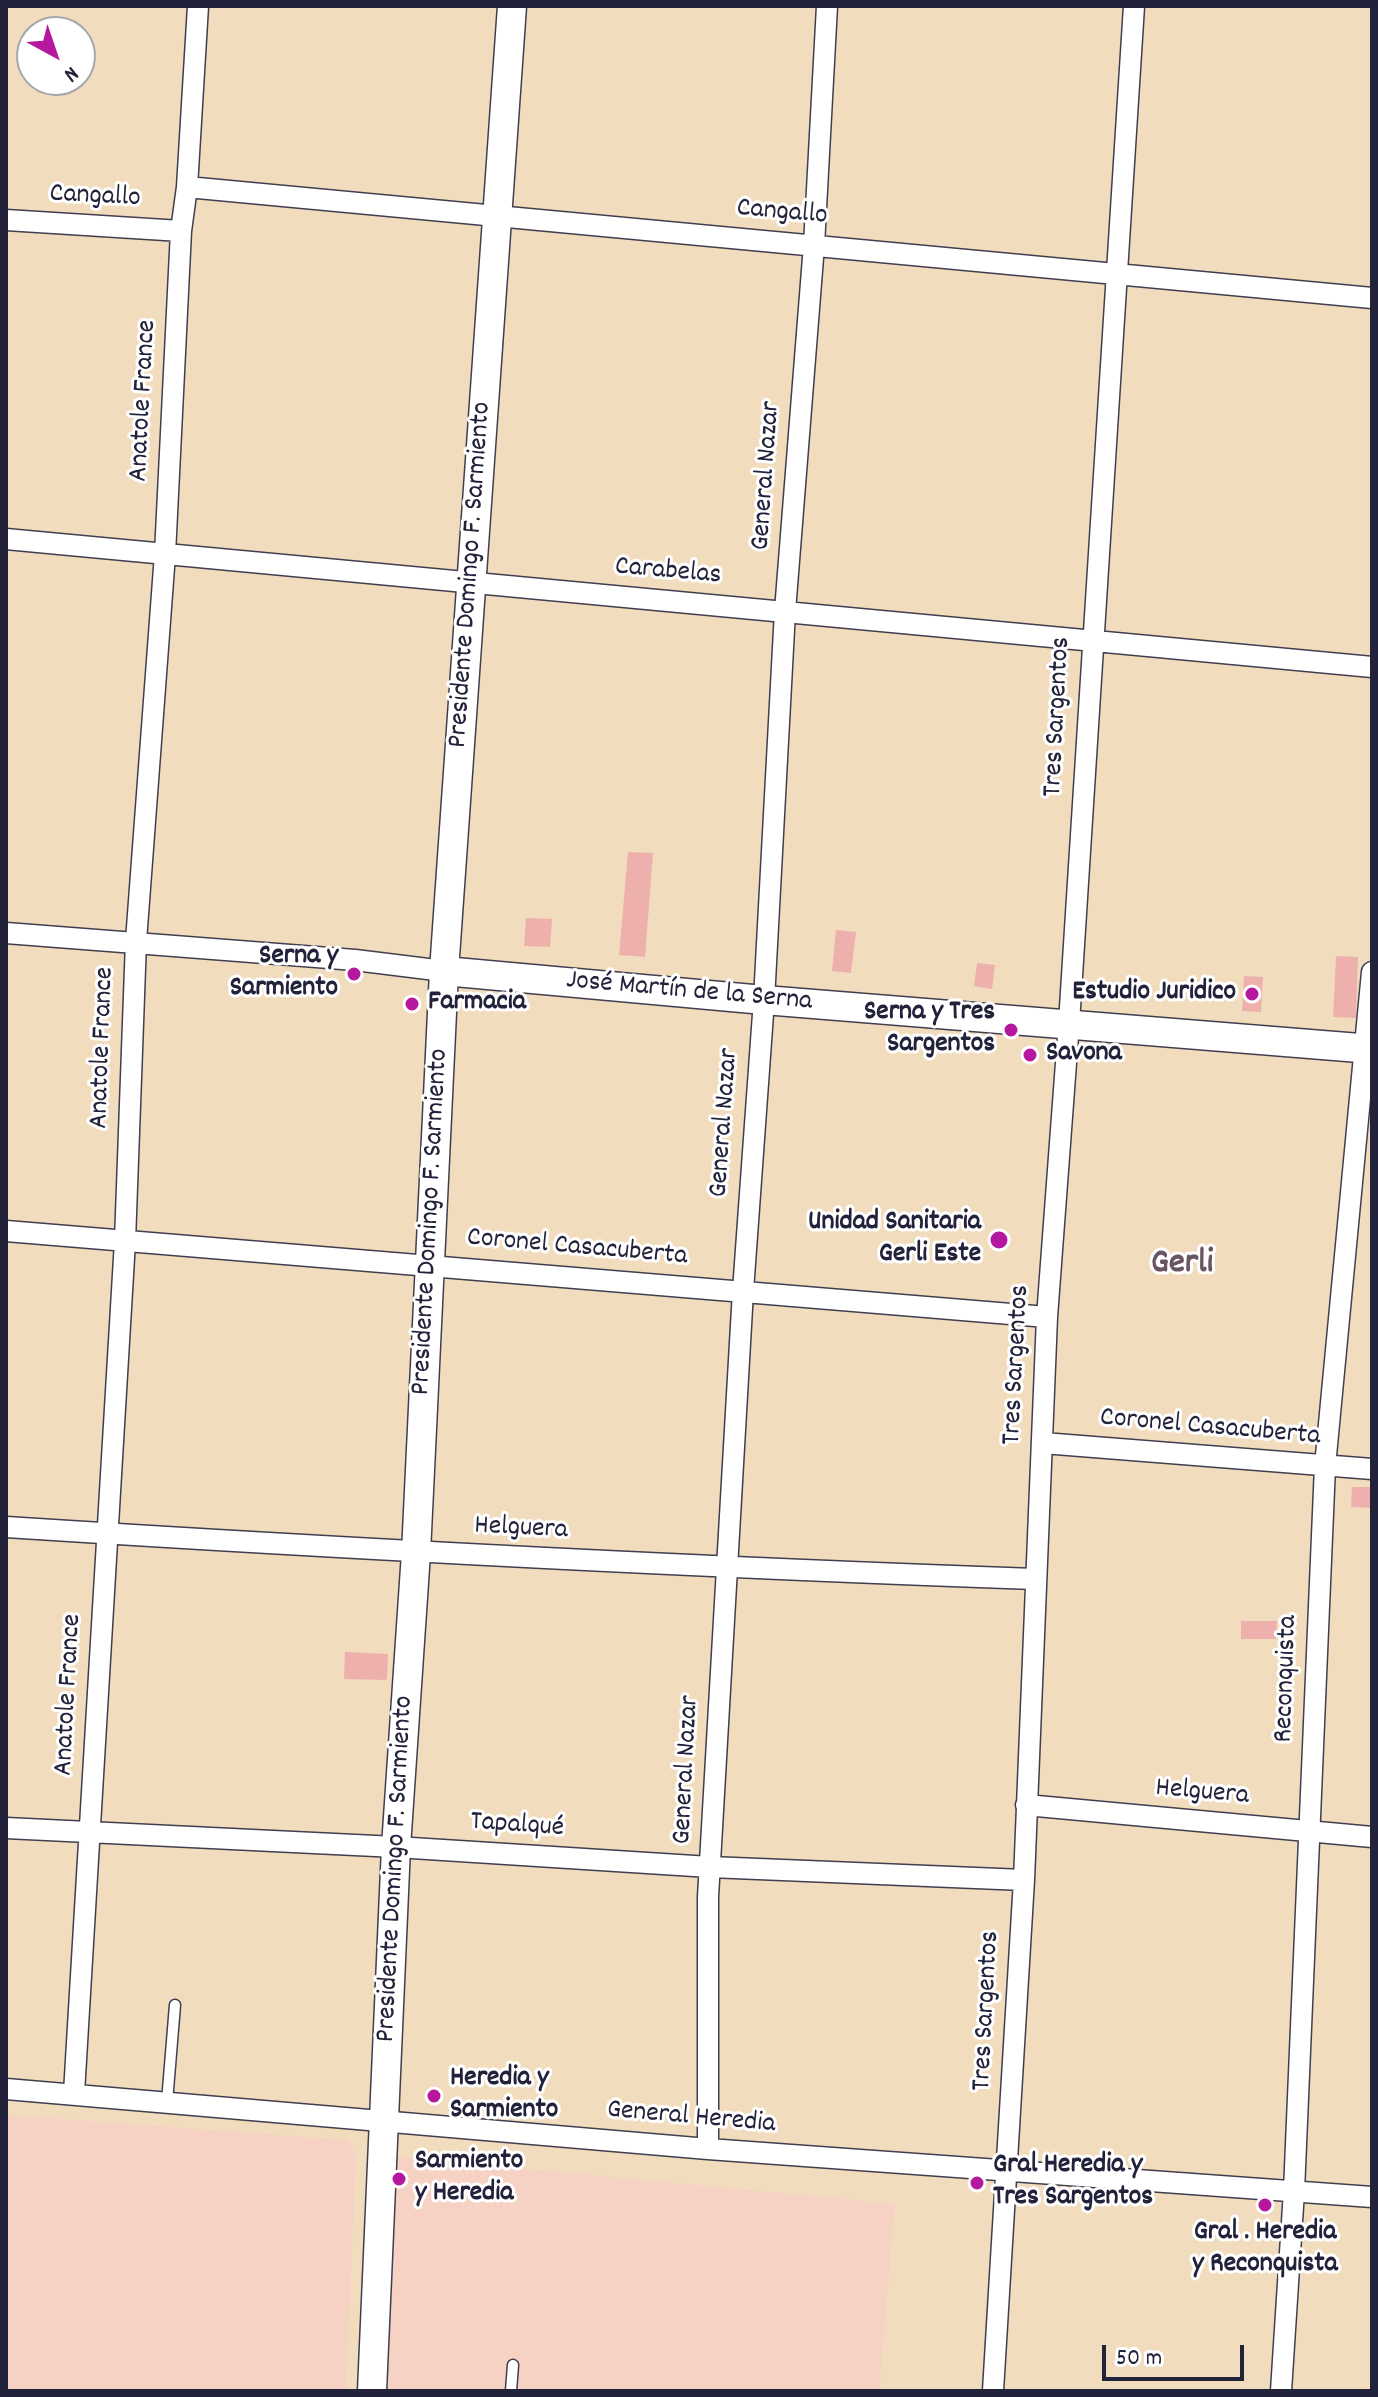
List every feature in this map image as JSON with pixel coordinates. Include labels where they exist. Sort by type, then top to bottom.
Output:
[{"type":"street","name":"Anatole France","points":[[74,2093],[125,1241],[136,941],[165,554],[181,231],[187,187],[198,6]]},
{"type":"street","name":"Presidente Domingo F. Sarmiento","points":[[372,2391],[396,1847],[416,1553],[444,971],[512,6]]},
{"type":"street","name":"General Nazar","points":[[708,2149],[708,1897],[785,611],[814,245],[827,6]]},
{"type":"street","name":"Tres Sargentos","points":[[993,2391],[1024,1880],[1047,1317],[1069,1023],[1134,6]]},
{"type":"street","name":"Cangallo","points":[[187,187],[1372,298]]},
{"type":"street","name":"Cangallo","points":[[6,220],[181,231]]},
{"type":"street","name":"Carabelas","points":[[6,539],[1372,667]]},
{"type":"street","name":"José Martín de la Serna","points":[[6,933],[355,960],[764,1000],[1368,1048]]},
{"type":"street","name":"Reconquista","points":[[1281,2391],[1294,2191],[1325,1466],[1368,1048],[1372,972]]},
{"type":"street","name":"Coronel Casacuberta","points":[[6,1231],[1047,1317]]},
{"type":"street","name":"Coronel Casacuberta","points":[[1043,1443],[1372,1469]]},
{"type":"street","name":"Helguera","points":[[6,1527],[416,1553],[1035,1579]]},
{"type":"street","name":"Helguera","points":[[1026,1805],[1372,1837]]},
{"type":"street","name":"Tapalqué","points":[[6,1828],[396,1847],[710,1867],[1024,1880]]},
{"type":"street","name":"General Heredia","points":[[6,2089],[708,2149],[1372,2197]]},
{"type":"lane","points":[[167,2102],[175,2005]]},
{"type":"lane","points":[[511,2391],[513,2365]]},
{"type":"shaded area","points":[[6,2115],[349,2140],[356,2156],[346,2391],[6,2391]]},
{"type":"shaded area","points":[[393,2156],[895,2204],[879,2391],[378,2391]]},
{"type":"building","points":[[628,852],[653,853],[645,957],[619,955]]},
{"type":"building","points":[[526,918],[552,919],[550,947],[524,946]]},
{"type":"building","points":[[836,930],[856,932],[851,973],[832,971]]},
{"type":"building","points":[[1336,956],[1358,957],[1356,1018],[1333,1017]]},
{"type":"building","points":[[977,963],[995,965],[992,989],[974,986]]},
{"type":"building","name":"Estudio Juridico","points":[[1244,976],[1263,977],[1261,1012],[1242,1011]]},
{"type":"building","points":[[1352,1487],[1372,1487],[1372,1508],[1351,1507]]},
{"type":"building","points":[[1241,1621],[1277,1621],[1276,1639],[1241,1639]]},
{"type":"building","points":[[345,1652],[388,1654],[387,1680],[344,1679]]},
{"type":"place","name":"Serna y Sarmiento","points":[[354,974]]},
{"type":"place","name":"Estudio Juridico","points":[[1252,994]]},
{"type":"place","name":"Farmacia","points":[[412,1004]]},
{"type":"place","name":"Serna y Tres Sargentos","points":[[1011,1030]]},
{"type":"place","name":"Savona","points":[[1030,1055]]},
{"type":"place","name":"Unidad Sanitaria Gerli Este","points":[[999,1240]]},
{"type":"place","name":"Heredia y Sarmiento","points":[[434,2096]]},
{"type":"place","name":"Sarmiento y Heredia","points":[[399,2179]]},
{"type":"place","name":"Gral Heredia y Tres Sargentos","points":[[977,2183]]},
{"type":"place","name":"Gral . Heredia y Reconquista","points":[[1265,2205]]},
{"type":"district","name":"Gerli","points":[[1182,1266]]}]
